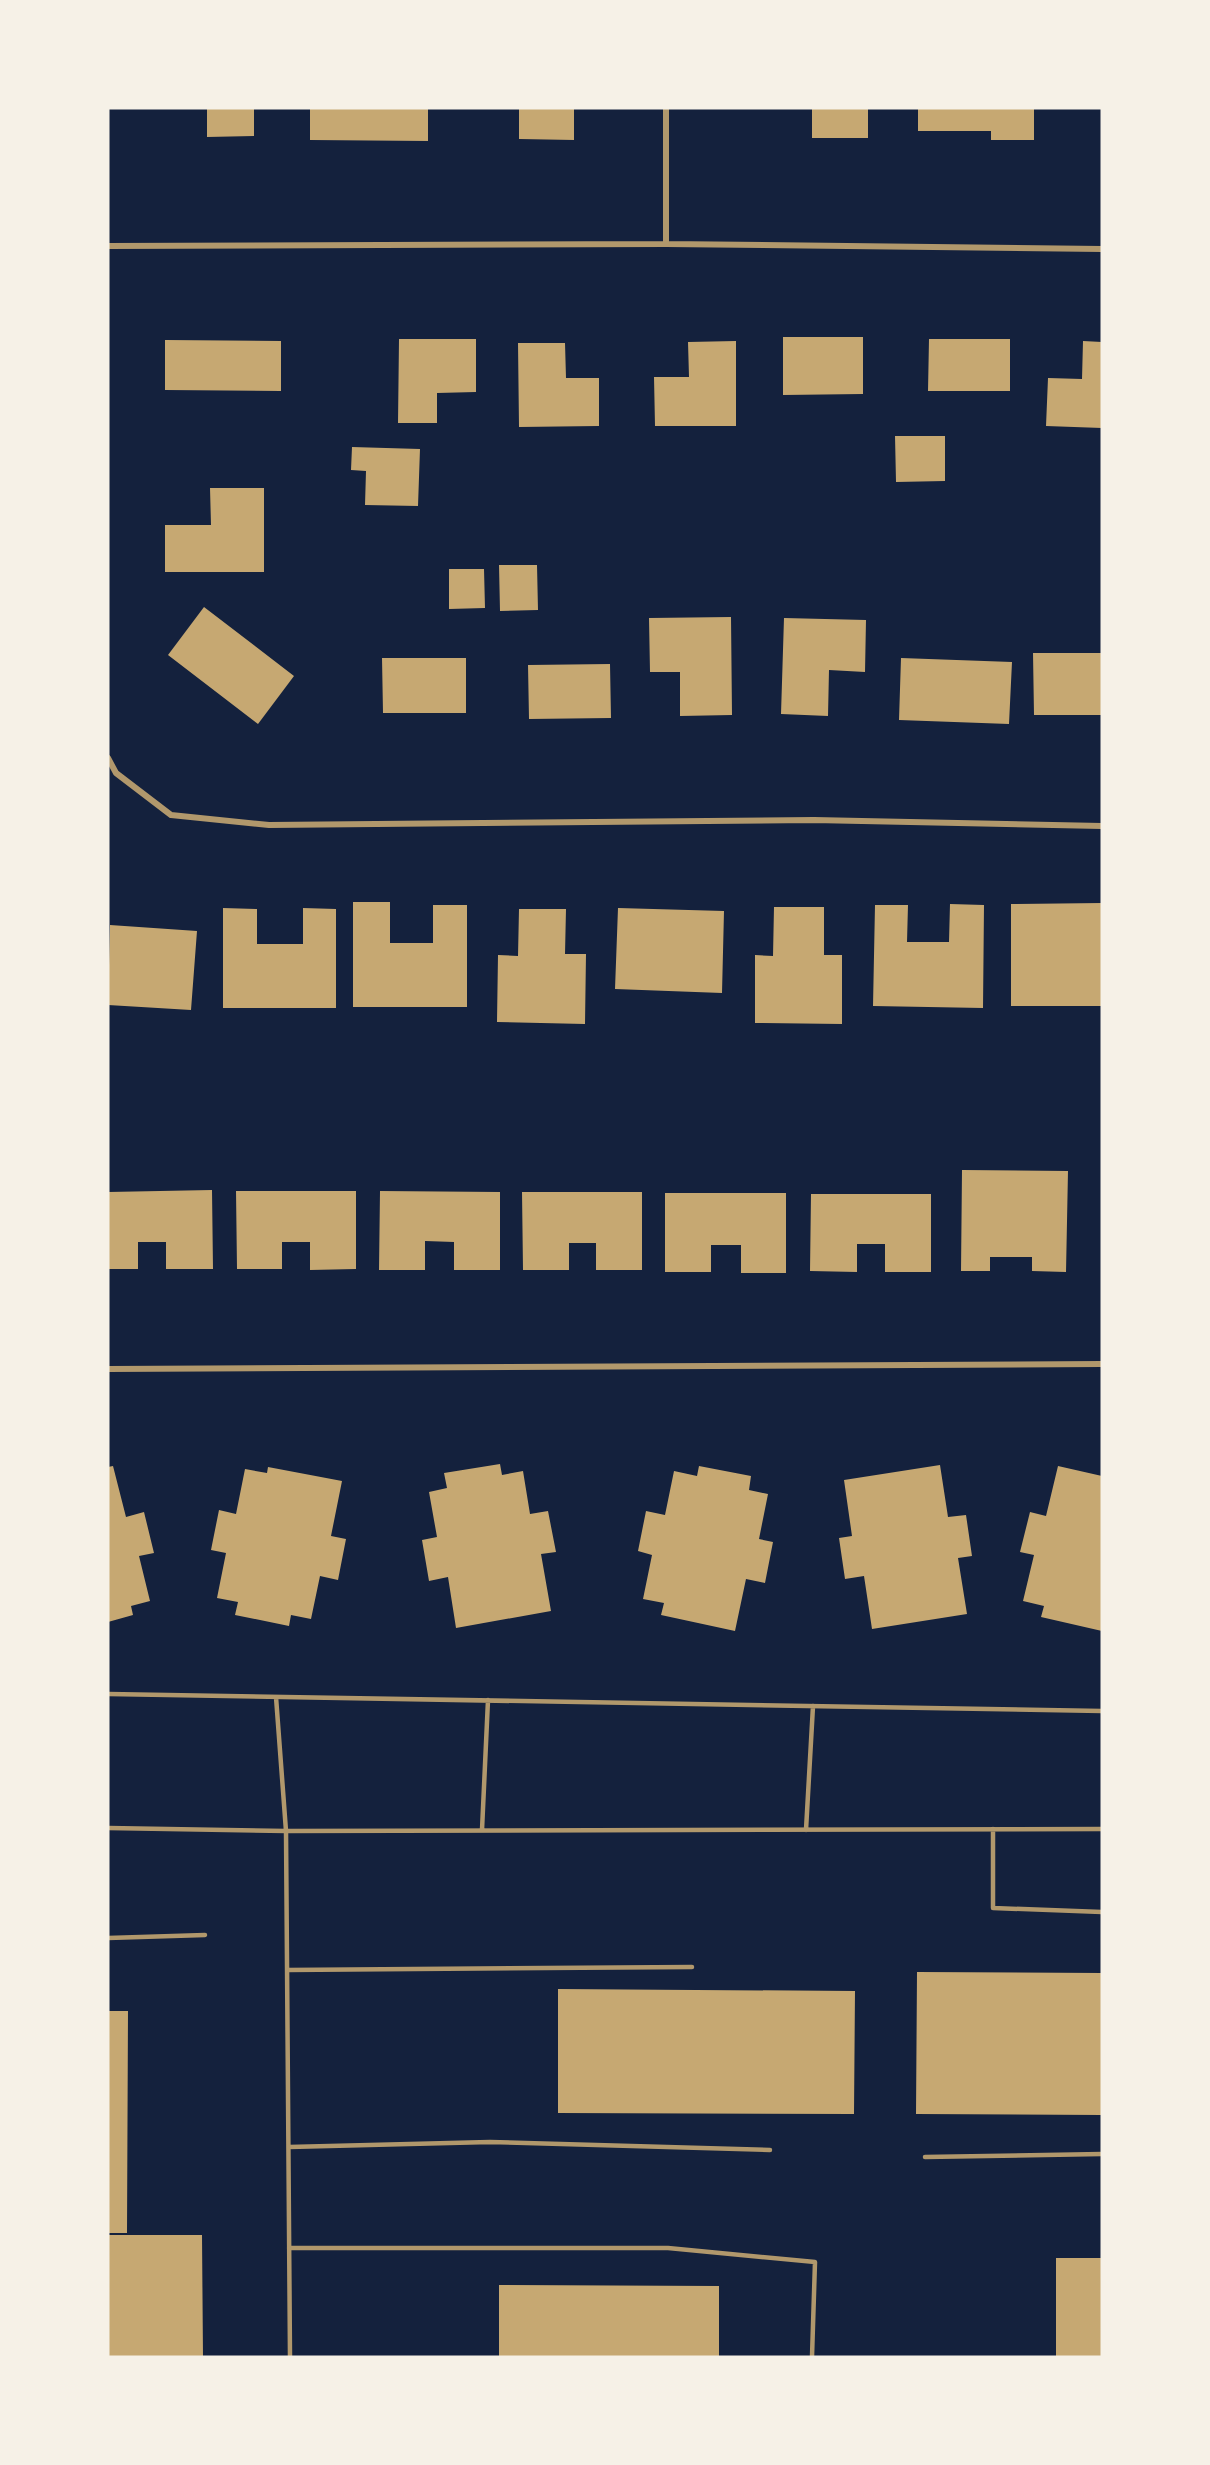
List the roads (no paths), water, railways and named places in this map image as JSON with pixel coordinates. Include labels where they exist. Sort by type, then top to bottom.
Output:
[{"type":"street","points":[[666,108],[666,244]]},
{"type":"street","points":[[108,246],[666,244],[1102,249]]},
{"type":"street","points":[[108,758],[116,772],[171,815],[269,825],[814,820],[1102,826]]},
{"type":"street","points":[[108,1369],[1102,1364]]},
{"type":"lane","points":[[108,1694],[1102,1711]]},
{"type":"lane","points":[[276,1697],[286,1831],[290,2357]]},
{"type":"lane","points":[[482,1830],[488,1700]]},
{"type":"lane","points":[[807,1830],[813,1706]]},
{"type":"lane","points":[[108,1828],[286,1831],[1102,1829]]},
{"type":"lane","points":[[993,1829],[993,1908],[1102,1912]]},
{"type":"lane","points":[[108,1938],[205,1935]]},
{"type":"lane","points":[[287,1970],[692,1967]]},
{"type":"lane","points":[[289,2147],[489,2142],[770,2150]]},
{"type":"lane","points":[[925,2157],[1102,2154]]},
{"type":"lane","points":[[289,2248],[668,2248],[816,2262],[812,2357]]}]
